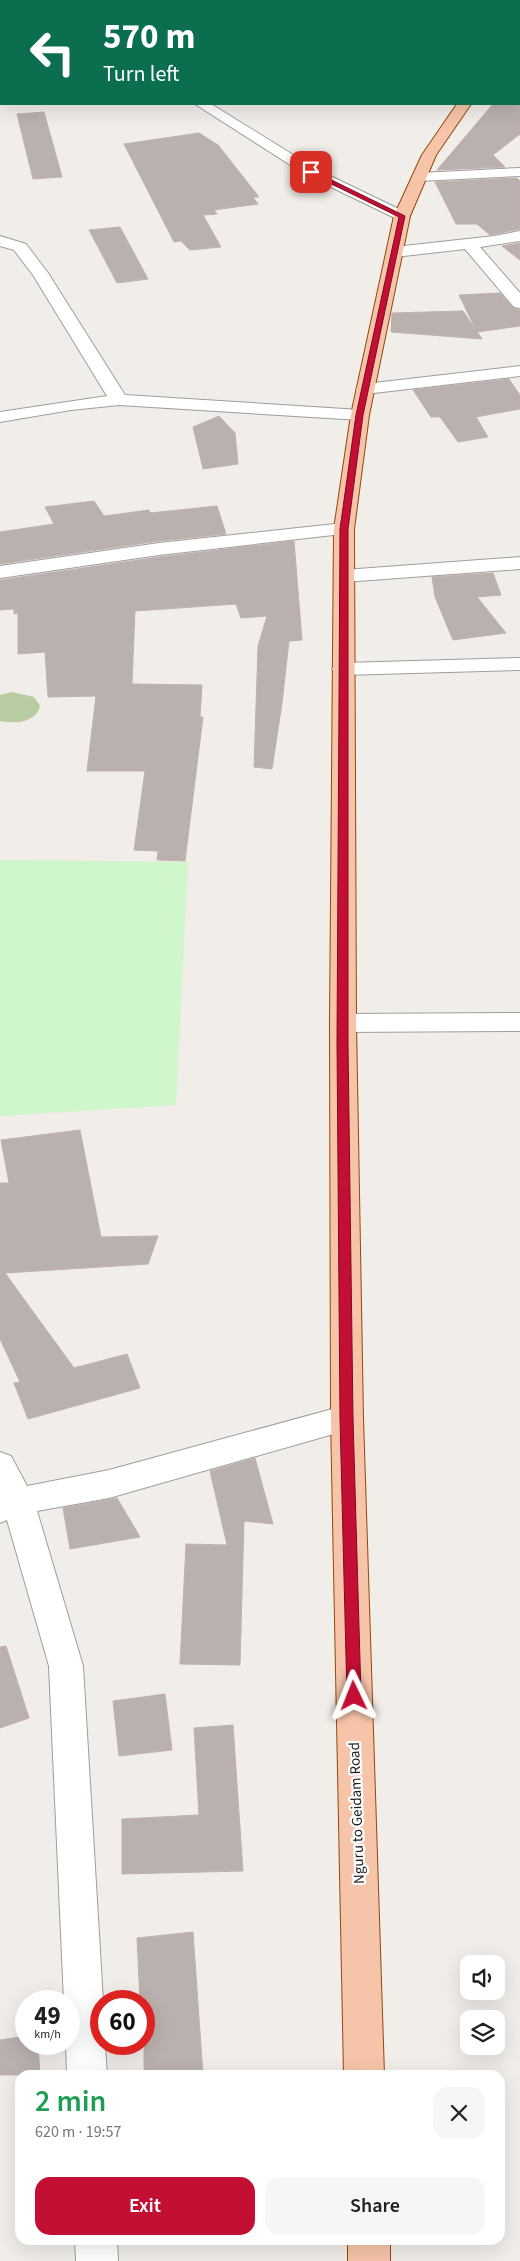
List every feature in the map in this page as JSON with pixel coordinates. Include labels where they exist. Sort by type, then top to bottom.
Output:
[{"type":"main road","name":"Nguru to Geidam Road","points":[[364,2070],[346,1418],[343,1023],[344,529],[360,415],[402,216],[429,155],[463,105]]},
{"type":"main road","points":[[369,2245],[370,2261]]},
{"type":"street","points":[[204,105],[311,172],[402,216]]},
{"type":"street","points":[[419,177],[520,172]]},
{"type":"street","points":[[395,252],[520,236]]},
{"type":"street","points":[[0,241],[20,247],[40,273],[118,400]]},
{"type":"street","points":[[469,244],[520,303]]},
{"type":"street","points":[[365,389],[520,371]]},
{"type":"street","points":[[0,417],[71,405],[118,400],[360,415]]},
{"type":"street","points":[[0,572],[159,549],[344,529]]},
{"type":"street","points":[[344,576],[513,564],[520,583]]},
{"type":"street","points":[[343,669],[520,664]]},
{"type":"street","points":[[343,1023],[520,1022]]},
{"type":"street","points":[[9,1505],[109,1484],[346,1418]]},
{"type":"street","points":[[0,1465],[9,1505],[66,1666],[87,2070]]},
{"type":"street","points":[[96,2245],[97,2261]]},
{"type":"green space","points":[[12,692],[34,697],[40,706],[38,712],[24,721],[0,721],[0,695]]},
{"type":"green space","points":[[0,860],[188,862],[176,1105],[0,1116]]},
{"type":"building","points":[[492,105],[520,105],[520,134],[493,155],[505,167],[437,170]]},
{"type":"building","points":[[44,112],[62,177],[33,179],[17,114]]},
{"type":"building","points":[[199,133],[218,145],[259,197],[253,197],[258,204],[214,210],[217,214],[203,215],[221,247],[190,250],[181,241],[174,242],[124,144]]},
{"type":"building","points":[[517,178],[520,181],[520,229],[490,235],[477,224],[456,224],[435,182]]},
{"type":"building","points":[[120,227],[148,279],[117,283],[89,230]]},
{"type":"building","points":[[520,243],[520,260],[502,246]]},
{"type":"building","points":[[500,293],[513,308],[520,310],[520,326],[477,332],[459,295]]},
{"type":"building","points":[[463,311],[482,339],[391,332],[392,313]]},
{"type":"building","points":[[509,379],[520,395],[520,409],[476,417],[488,437],[458,442],[440,417],[431,417],[413,390]]},
{"type":"building","points":[[219,416],[235,433],[238,464],[203,469],[193,427]]},
{"type":"building","points":[[94,501],[104,516],[149,510],[150,513],[217,506],[226,534],[159,541],[0,564],[0,532],[54,524],[45,507]]},
{"type":"building","points":[[294,541],[302,640],[289,641],[272,769],[254,767],[258,646],[267,616],[241,618],[236,604],[135,611],[132,684],[202,685],[200,717],[203,717],[185,861],[157,860],[158,851],[134,850],[145,771],[87,771],[96,696],[48,697],[45,652],[18,654],[18,613],[14,614],[14,609],[0,610],[0,580],[159,557]]},
{"type":"building","points":[[493,573],[501,595],[477,597],[506,633],[453,640],[435,597],[432,577]]},
{"type":"building","points":[[80,1130],[101,1237],[158,1236],[148,1264],[5,1273],[74,1368],[127,1354],[140,1388],[28,1419],[14,1383],[20,1382],[0,1339],[0,1183],[9,1183],[1,1140]]},
{"type":"building","points":[[255,1458],[273,1524],[244,1521],[240,1665],[180,1664],[186,1544],[227,1545],[210,1471]]},
{"type":"building","points":[[117,1498],[140,1537],[70,1549],[63,1508]]},
{"type":"building","points":[[6,1646],[29,1718],[0,1728],[0,1647]]},
{"type":"building","points":[[165,1694],[172,1750],[119,1756],[113,1701]]},
{"type":"building","points":[[233,1725],[243,1871],[122,1874],[122,1819],[199,1815],[194,1728]]},
{"type":"building","points":[[193,1932],[203,2070],[144,2070],[144,2055],[155,2055],[155,1990],[139,1990],[137,1938]]},
{"type":"building","points":[[15,2038],[15,2055],[39,2055],[40,2070],[15,2070],[15,2075],[0,2075],[0,2040]]},
{"type":"route","points":[[311,172],[402,216],[360,415],[344,529],[343,1043],[346,1418],[354,1696]]}]
